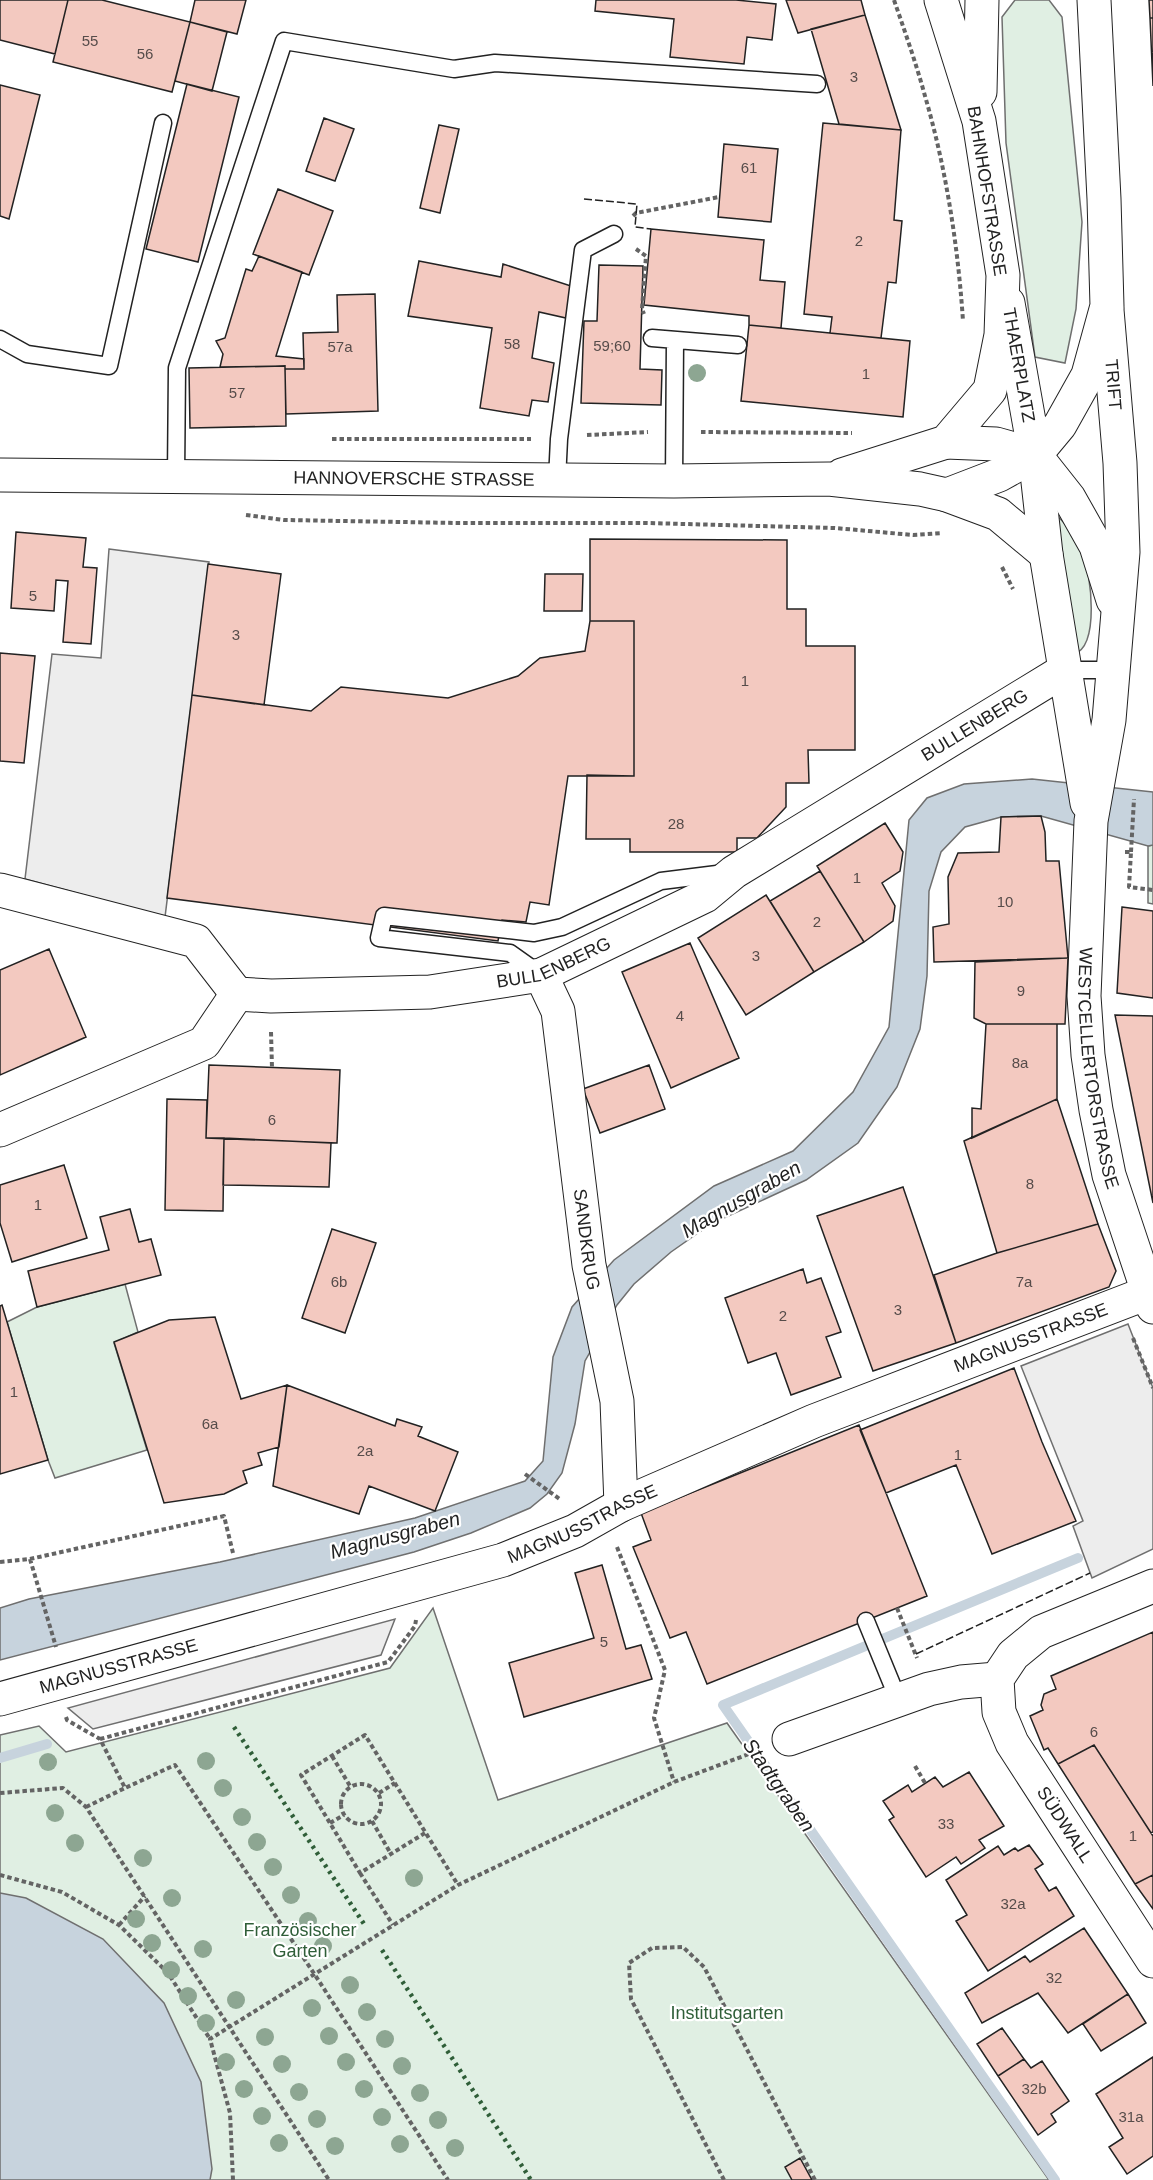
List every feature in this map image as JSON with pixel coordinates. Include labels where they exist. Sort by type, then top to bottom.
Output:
[{"type":"street","name":"BAHNHOFSTRASSE","points":[[941,0],[979,121],[1003,275],[1001,335],[990,390],[978,408],[946,442]]},
{"type":"street","points":[[979,121],[982,0]]},
{"type":"street","name":"TRIFT","points":[[1090,767],[1109,720],[1123,552],[1120,463],[1107,306],[1104,199],[1093,1]]},
{"type":"street","name":"THAERPLATZ","points":[[1003,275],[1035,455],[1046,554],[1065,670],[1090,767]]},
{"type":"street","name":"THAERPLATZ","points":[[947,495],[999,475],[1035,455],[1060,425],[1088,375],[1107,306]]},
{"type":"street","name":"THAERPLATZ","points":[[946,442],[996,444],[1035,455],[1069,498],[1096,546],[1117,613]]},
{"type":"street","name":"HANNOVERSCHE STRASSE","points":[[829,479],[946,442]]},
{"type":"street","name":"HANNOVERSCHE STRASSE","points":[[0,475],[674,481],[829,479],[920,489],[947,495]]},
{"type":"street","points":[[947,495],[998,514],[1046,554]]},
{"type":"street","name":"BULLENBERG","points":[[237,994],[271,996],[430,992],[541,975],[705,896],[734,872],[1065,670]]},
{"type":"street","name":"WESTCELLERTORSTRASSE","points":[[1090,767],[1091,835],[1084,996],[1088,1055],[1109,1175],[1140,1301]]},
{"type":"street","points":[[0,890],[196,941],[237,994],[204,1043],[0,1130]]},
{"type":"street","name":"SANDKRUG","points":[[541,975],[558,1011],[589,1265],[617,1401],[613,1509]]},
{"type":"street","name":"MAGNUSSTRASSE","points":[[0,1700],[503,1560],[574,1531],[613,1509],[723,1470],[814,1421],[1140,1301]]},
{"type":"street","points":[[789,1740],[898,1699],[961,1682],[997,1679],[1013,1655],[1041,1632],[1153,1586]]},
{"type":"street","name":"SÜDWALL","points":[[997,1679],[999,1712],[1012,1743],[1153,1961]]},
{"type":"lane","points":[[176,477],[177,368],[284,41],[454,69],[495,63],[817,84]]},
{"type":"lane","points":[[0,339],[27,354],[109,366],[163,123]]},
{"type":"lane","points":[[557,480],[559,439],[583,250],[614,234]]},
{"type":"lane","points":[[652,338],[738,345]]},
{"type":"lane","points":[[674,481],[675,340]]},
{"type":"lane","points":[[1065,670],[1113,670]]},
{"type":"lane","points":[[541,975],[510,953],[380,938],[384,916],[534,933],[562,927],[661,881],[734,872]]},
{"type":"lane","points":[[869,1628],[898,1699]]},
{"type":"path","points":[[894,0],[926,97],[944,173],[961,285],[964,329]]},
{"type":"path","points":[[652,338],[642,309],[646,256],[614,234],[636,213],[719,197]]},
{"type":"path","points":[[327,439],[559,439],[602,433],[676,432],[860,433]]},
{"type":"path","points":[[240,515],[284,520],[671,524],[835,528],[913,535],[947,533]]},
{"type":"path","points":[[996,558],[1009,577],[1016,597]]},
{"type":"path","points":[[1131,852],[1134,797]]},
{"type":"path","points":[[1140,1301],[1153,1388]]},
{"type":"path","points":[[525,1474],[563,1501]]},
{"type":"path","points":[[613,1509],[665,1670],[654,1718],[674,1782]]},
{"type":"path","points":[[0,1562],[30,1559],[224,1516],[233,1554]]},
{"type":"path","points":[[30,1559],[57,1648]]},
{"type":"path","points":[[100,1739],[388,1662],[415,1626],[420,1603],[418,1583]]},
{"type":"path","points":[[897,1608],[912,1646]]},
{"type":"path","points":[[64,1711],[67,1720],[100,1739],[125,1788]]},
{"type":"path","points":[[393,1925],[301,1775],[332,1755],[365,1735],[458,1885]]},
{"type":"path","points":[[332,1755],[350,1786]]},
{"type":"path","points":[[210,2039],[458,1885],[674,1782],[724,1763]]},
{"type":"path","points":[[86,1807],[175,1765],[315,1975],[447,2180]]},
{"type":"path","points":[[915,1766],[925,1784]]},
{"type":"path","points":[[363,1783],[375,1788],[379,1793],[380,1812],[372,1821],[366,1824],[353,1823],[344,1815],[341,1808],[342,1796],[350,1786],[363,1783]]},
{"type":"path","points":[[379,1793],[395,1783]]},
{"type":"path","points":[[0,1793],[63,1788],[86,1807],[329,2180]]},
{"type":"path","points":[[330,1823],[344,1815]]},
{"type":"path","points":[[372,1821],[391,1854]]},
{"type":"path","points":[[360,1873],[425,1833]]},
{"type":"path","points":[[0,1875],[62,1892],[119,1925],[168,1972],[210,2039],[230,2113],[233,2180]]},
{"type":"path","points":[[119,1925],[145,1896]]},
{"type":"path","points":[[724,2180],[631,2000],[629,1963],[652,1948],[682,1947],[704,1967],[815,2180]]},
{"type":"green space","points":[[1015,0],[1049,0],[1062,17],[1082,222],[1076,309],[1065,363],[1035,357],[1006,143],[1002,17]]},
{"type":"green space","points":[[1049,510],[1065,524],[1077,541],[1089,577],[1091,608],[1088,638],[1082,648],[1074,654]]},
{"type":"green space","points":[[1153,845],[1153,904],[1148,903],[1148,846]]},
{"type":"green space","points":[[125,1284],[138,1332],[114,1343],[147,1450],[55,1478],[7,1322],[37,1307]]},
{"type":"green space","name":"Französischer Garten","points":[[433,1608],[498,1800],[727,1723],[1049,2180],[0,2180],[0,1735],[39,1726],[66,1752],[390,1668]]},
{"type":"shaded area","points":[[109,549],[209,562],[165,917],[25,879],[52,654],[101,658]]},
{"type":"shaded area","points":[[1128,1324],[1153,1388],[1153,1549],[1092,1578],[1073,1526],[1083,1521],[1021,1366]]},
{"type":"shaded area","points":[[395,1619],[381,1655],[93,1729],[68,1708]]},
{"type":"water","name":"Magnusgraben","points":[[1032,779],[1153,792],[1153,845],[1148,846],[1041,816],[1001,817],[965,827],[941,852],[929,891],[927,976],[920,1029],[897,1087],[858,1143],[806,1180],[711,1224],[671,1252],[634,1284],[617,1305],[585,1361],[575,1424],[562,1473],[547,1494],[530,1508],[471,1533],[414,1552],[0,1660],[0,1608],[29,1599],[220,1562],[415,1518],[525,1481],[543,1461],[553,1357],[572,1307],[614,1260],[714,1186],[793,1151],[853,1092],[889,1027],[909,820],[927,798],[964,784]]},
{"type":"water","points":[[0,1893],[26,1898],[103,1939],[164,2003],[201,2082],[212,2169],[210,2180],[0,2180]]},
{"type":"building","points":[[0,0],[68,0],[55,54],[0,40]]},
{"type":"building","points":[[68,0],[102,0],[190,22],[172,92],[53,62]]},
{"type":"building","points":[[195,0],[246,0],[237,34],[190,22]]},
{"type":"building","points":[[596,0],[736,0],[776,4],[772,40],[747,37],[744,64],[670,57],[674,19],[595,11]]},
{"type":"building","points":[[786,0],[861,0],[865,15],[798,33]]},
{"type":"building","points":[[1149,0],[1153,0],[1153,18],[1150,18]]},
{"type":"building","points":[[865,15],[901,130],[839,124],[811,29]]},
{"type":"building","points":[[1150,18],[1153,18],[1153,86]]},
{"type":"building","points":[[190,22],[227,32],[212,91],[175,81]]},
{"type":"building","points":[[187,84],[239,97],[198,262],[146,249]]},
{"type":"building","points":[[0,85],[40,95],[9,219],[0,216]]},
{"type":"building","points":[[324,118],[354,129],[335,181],[306,171]]},
{"type":"building","points":[[823,123],[901,130],[894,220],[902,221],[896,283],[888,282],[881,338],[830,333],[832,317],[804,314]]},
{"type":"building","points":[[439,125],[459,129],[440,213],[420,208]]},
{"type":"building","points":[[724,144],[778,149],[771,222],[718,217]]},
{"type":"building","points":[[278,189],[333,211],[309,275],[253,254]]},
{"type":"building","points":[[651,229],[764,240],[760,280],[785,282],[781,328],[749,325],[749,316],[644,305]]},
{"type":"building","points":[[259,256],[302,272],[276,356],[304,359],[304,369],[285,369],[285,366],[220,367],[223,354],[216,341],[225,338],[246,269],[252,271]]},
{"type":"building","points":[[419,261],[501,277],[503,264],[571,286],[566,318],[539,312],[532,358],[554,363],[548,402],[532,400],[529,416],[480,408],[492,328],[408,316]]},
{"type":"building","points":[[599,265],[643,266],[640,369],[662,370],[661,405],[581,403],[584,321],[597,321]]},
{"type":"building","points":[[375,294],[378,411],[286,414],[285,369],[304,369],[303,333],[338,332],[337,295]]},
{"type":"building","points":[[749,325],[910,341],[903,417],[741,401]]},
{"type":"building","points":[[285,366],[286,426],[190,428],[189,368]]},
{"type":"building","points":[[16,532],[86,538],[83,567],[97,568],[91,644],[63,642],[68,581],[56,580],[54,611],[11,608]]},
{"type":"building","points":[[590,539],[787,540],[787,609],[806,609],[806,646],[855,646],[855,750],[808,750],[809,783],[786,783],[786,807],[757,838],[737,838],[737,852],[630,852],[630,839],[586,839],[587,775],[634,776],[634,621],[590,621]]},
{"type":"building","points":[[208,564],[281,574],[264,705],[192,695]]},
{"type":"building","points":[[545,574],[583,574],[582,611],[544,611]]},
{"type":"building","points":[[590,621],[634,621],[634,776],[568,776],[549,905],[530,902],[526,922],[502,920],[498,941],[167,898],[192,695],[311,711],[341,687],[448,698],[518,676],[540,658],[585,651]]},
{"type":"building","points":[[0,653],[35,656],[24,763],[0,761]]},
{"type":"building","points":[[1041,816],[1045,832],[1046,861],[1059,861],[1068,958],[934,962],[933,927],[949,924],[948,877],[958,853],[999,852],[1001,817]]},
{"type":"building","points":[[885,823],[903,852],[900,871],[882,883],[895,906],[893,921],[864,942],[817,866]]},
{"type":"building","points":[[820,871],[864,942],[814,972],[770,901]]},
{"type":"building","points":[[766,895],[814,972],[746,1015],[698,938]]},
{"type":"building","points":[[1122,907],[1153,911],[1153,998],[1117,993]]},
{"type":"building","points":[[690,943],[739,1058],[671,1088],[622,972]]},
{"type":"building","points":[[49,949],[86,1037],[0,1075],[0,970]]},
{"type":"building","points":[[1068,958],[1065,1024],[986,1024],[974,1018],[975,962]]},
{"type":"building","points":[[1115,1015],[1153,1016],[1153,1203]]},
{"type":"building","points":[[986,1024],[1057,1024],[1057,1099],[972,1138],[972,1108],[981,1109]]},
{"type":"building","points":[[209,1065],[340,1070],[337,1143],[206,1138]]},
{"type":"building","points":[[649,1065],[665,1109],[600,1133],[583,1089]]},
{"type":"building","points":[[167,1099],[207,1100],[206,1138],[224,1138],[223,1211],[165,1210]]},
{"type":"building","points":[[1057,1099],[1098,1224],[997,1253],[964,1141]]},
{"type":"building","points":[[224,1138],[331,1143],[329,1187],[223,1185]]},
{"type":"building","points":[[64,1165],[87,1238],[12,1262],[0,1223],[0,1185]]},
{"type":"building","points":[[903,1187],[956,1343],[873,1371],[817,1216]]},
{"type":"building","points":[[130,1209],[139,1242],[151,1239],[161,1275],[37,1307],[28,1271],[109,1250],[100,1217]]},
{"type":"building","points":[[1098,1224],[1116,1271],[1109,1287],[956,1343],[934,1275],[997,1253]]},
{"type":"building","points":[[332,1229],[376,1243],[345,1333],[302,1318]]},
{"type":"building","points":[[803,1269],[807,1283],[821,1278],[841,1332],[826,1337],[841,1377],[791,1395],[776,1353],[748,1363],[725,1298]]},
{"type":"building","points":[[2,1305],[48,1460],[0,1474],[0,1306]]},
{"type":"building","points":[[215,1317],[241,1399],[287,1385],[279,1447],[258,1453],[262,1465],[243,1471],[247,1483],[224,1494],[164,1503],[114,1342],[169,1320]]},
{"type":"building","points":[[1014,1368],[1042,1442],[1076,1521],[992,1554],[956,1465],[886,1493],[860,1430]]},
{"type":"building","points":[[287,1385],[395,1426],[397,1419],[422,1427],[418,1436],[458,1452],[435,1511],[369,1486],[359,1514],[273,1486]]},
{"type":"building","points":[[859,1425],[927,1596],[707,1684],[686,1632],[670,1638],[633,1547],[651,1540],[641,1513]]},
{"type":"building","points":[[602,1565],[626,1649],[641,1645],[652,1679],[524,1717],[509,1663],[594,1638],[575,1573]]},
{"type":"building","points":[[1153,1632],[1153,1832],[1151,1833],[1094,1745],[1058,1764],[1048,1748],[1044,1750],[1030,1716],[1043,1710],[1041,1705],[1044,1694],[1056,1689],[1051,1676]]},
{"type":"building","points":[[1094,1745],[1153,1836],[1153,1875],[1135,1884],[1058,1764]]},
{"type":"building","points":[[969,1772],[1004,1826],[979,1840],[985,1848],[961,1864],[956,1857],[926,1877],[889,1820],[894,1817],[883,1801],[908,1785],[912,1792],[935,1777],[943,1787]]},
{"type":"building","points":[[1029,1845],[1043,1864],[1035,1869],[1049,1891],[1056,1887],[1074,1916],[988,1971],[956,1921],[967,1915],[946,1880],[998,1846],[1004,1855],[1015,1848],[1018,1851]]},
{"type":"building","points":[[1153,1875],[1153,1909],[1135,1884]]},
{"type":"building","points":[[1084,1928],[1128,1994],[1068,2033],[1038,1993],[982,2023],[965,1993],[1025,1956],[1030,1962]]},
{"type":"building","points":[[1128,1994],[1146,2023],[1101,2051],[1083,2024]]},
{"type":"building","points":[[1002,2028],[1024,2059],[998,2076],[977,2044]]},
{"type":"building","points":[[1153,2057],[1153,2156],[1127,2174],[1109,2147],[1123,2138],[1096,2094]]},
{"type":"building","points":[[1024,2059],[1031,2068],[1042,2061],[1069,2101],[1051,2114],[1056,2122],[1038,2135],[998,2076]]},
{"type":"building","points":[[800,2158],[812,2180],[792,2180],[785,2167]]},
{"type":"waterway","name":"Stadtgraben","points":[[1055,2180],[723,1705],[1078,1558]]},
{"type":"waterway","points":[[0,1758],[47,1744]]},
{"type":"hedge","points":[[234,1727],[364,1924]]},
{"type":"hedge","points":[[382,1950],[531,2180]]},
{"type":"fence","points":[[584,199],[637,204],[635,227],[651,229]]},
{"type":"fence","points":[[916,1654],[1090,1573]]},
{"type":"park label","name":"Institutsgarten","points":[[727,2013]]}]
